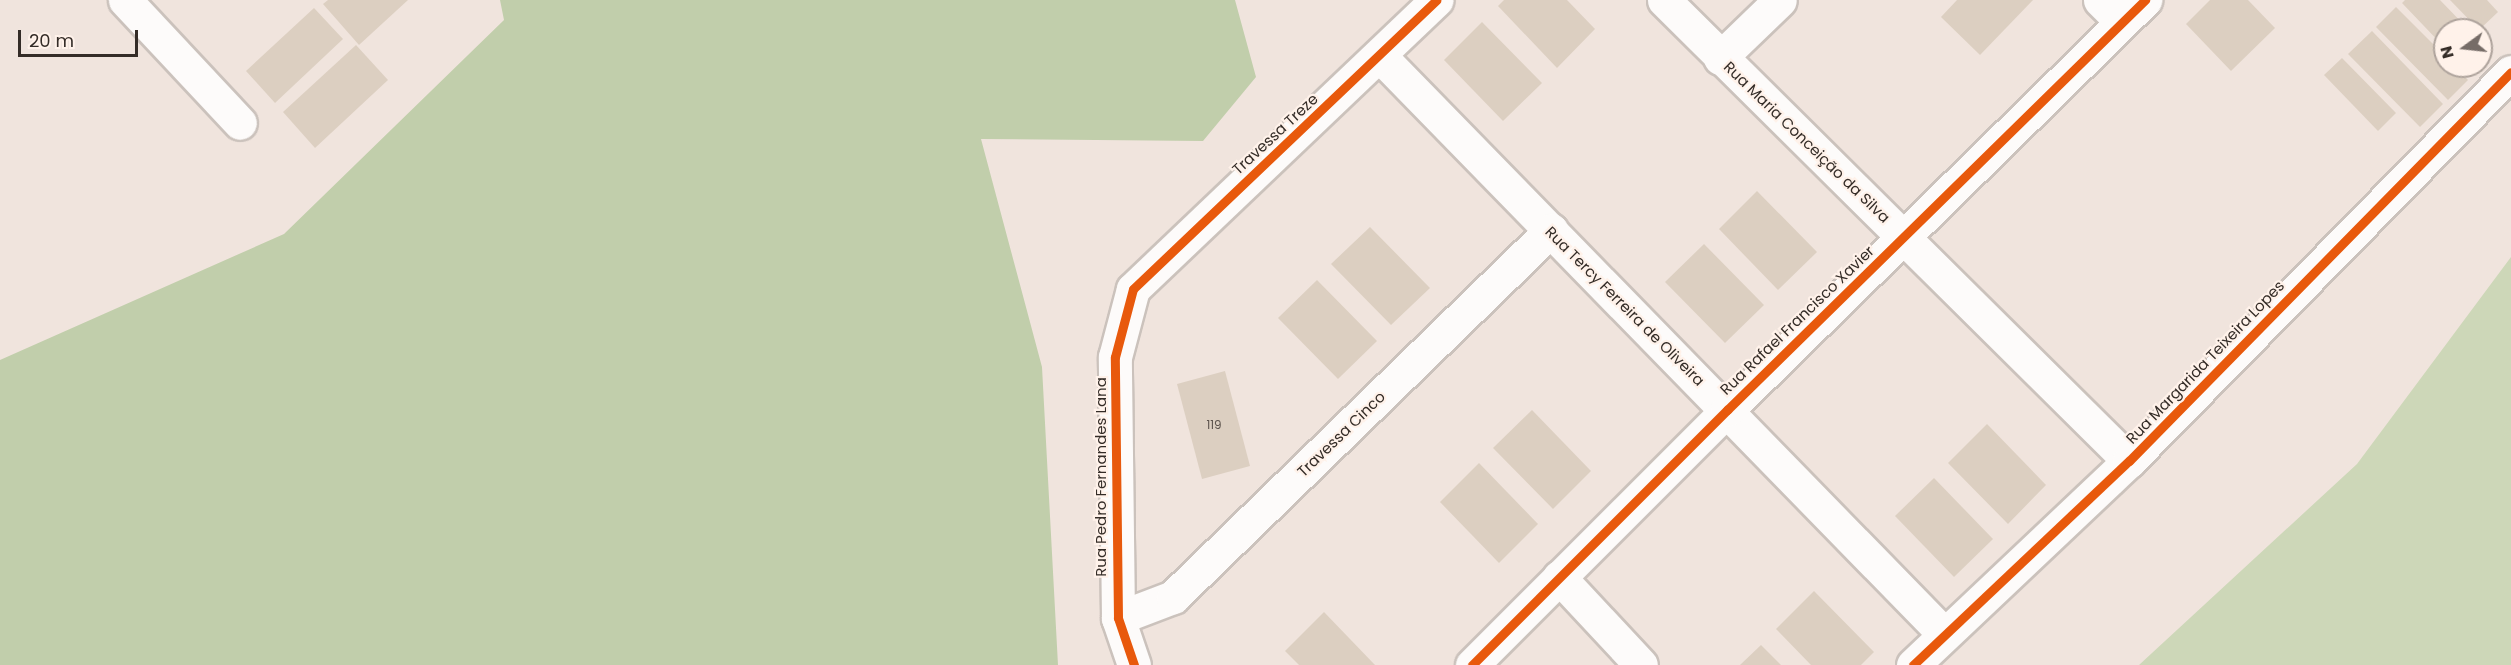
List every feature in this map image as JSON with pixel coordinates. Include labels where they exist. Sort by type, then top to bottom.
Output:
[{"type":"street","points":[[125,0],[240,123]]},
{"type":"street","name":"Travessa Treze","points":[[1133,289],[1380,56],[1436,0]]},
{"type":"street","name":"Rua Maria Conceição da Silva","points":[[1664,0],[2129,461]]},
{"type":"street","points":[[1720,58],[1780,0]]},
{"type":"street","name":"Rua Rafael Francisco Xavier","points":[[1472,665],[1904,236],[2123,7]]},
{"type":"street","name":"Rua Tercy Ferreira de Oliveira","points":[[1380,56],[1944,634]]},
{"type":"street","name":"Rua Margarida Teixeira Lopes","points":[[1913,665],[2129,461],[2511,72]]},
{"type":"street","name":"Travessa Cinco","points":[[1118,618],[1173,597],[1551,230]]},
{"type":"street","name":"Rua Pedro Fernandes Lana","points":[[1133,289],[1115,357],[1118,618],[1134,665]]},
{"type":"street","points":[[1560,577],[1641,665]]},
{"type":"green space","points":[[500,0],[1235,0],[1256,77],[1203,141],[981,139],[1042,367],[1058,665],[0,665],[0,360],[284,234],[504,20]]},
{"type":"green space","points":[[2511,257],[2511,665],[2139,665],[2357,464]]},
{"type":"building","points":[[328,0],[408,0],[359,45],[323,4]]},
{"type":"building","points":[[1504,0],[1567,0],[1595,29],[1557,68],[1498,6]]},
{"type":"building","points":[[1957,0],[2033,0],[1980,55],[1941,17]]},
{"type":"building","points":[[2210,0],[2248,0],[2275,28],[2231,71],[2186,24]]},
{"type":"building","points":[[2405,0],[2440,0],[2457,18],[2433,18],[2433,35],[2402,3]]},
{"type":"building","points":[[2450,0],[2487,0],[2498,12],[2492,18],[2467,18]]},
{"type":"building","points":[[2396,7],[2433,44],[2433,78],[2466,78],[2468,80],[2448,100],[2376,27]]},
{"type":"building","points":[[314,8],[343,39],[275,103],[246,71]]},
{"type":"building","points":[[1482,22],[1542,83],[1503,121],[1444,60]]},
{"type":"building","points":[[2372,31],[2443,104],[2420,127],[2348,54]]},
{"type":"building","points":[[356,45],[388,80],[315,148],[283,112]]},
{"type":"building","points":[[2342,58],[2396,113],[2378,131],[2324,75]]},
{"type":"building","points":[[1757,191],[1817,252],[1778,290],[1719,229]]},
{"type":"building","points":[[1370,227],[1430,288],[1391,325],[1331,264]]},
{"type":"building","points":[[1704,244],[1764,305],[1725,343],[1665,282]]},
{"type":"building","points":[[1317,280],[1377,341],[1338,379],[1278,318]]},
{"type":"building","points":[[1225,371],[1250,466],[1202,479],[1177,384]]},
{"type":"building","points":[[1532,410],[1591,471],[1553,509],[1493,448]]},
{"type":"building","points":[[1987,424],[2046,485],[2008,524],[1948,463]]},
{"type":"building","points":[[1479,463],[1538,524],[1499,563],[1440,502]]},
{"type":"building","points":[[1934,478],[1993,539],[1954,577],[1895,516]]},
{"type":"building","points":[[1814,591],[1874,652],[1861,665],[1811,665],[1776,629]]},
{"type":"building","points":[[1324,612],[1375,665],[1299,665],[1285,651]]},
{"type":"building","points":[[1761,645],[1781,665],[1740,665]]},
{"type":"cycle path","points":[[1134,665],[1118,618],[1115,357],[1133,289],[1436,0]]},
{"type":"cycle path","points":[[1472,665],[1727,410],[2145,0]]},
{"type":"cycle path","points":[[1913,665],[2129,461],[2511,72]]}]
